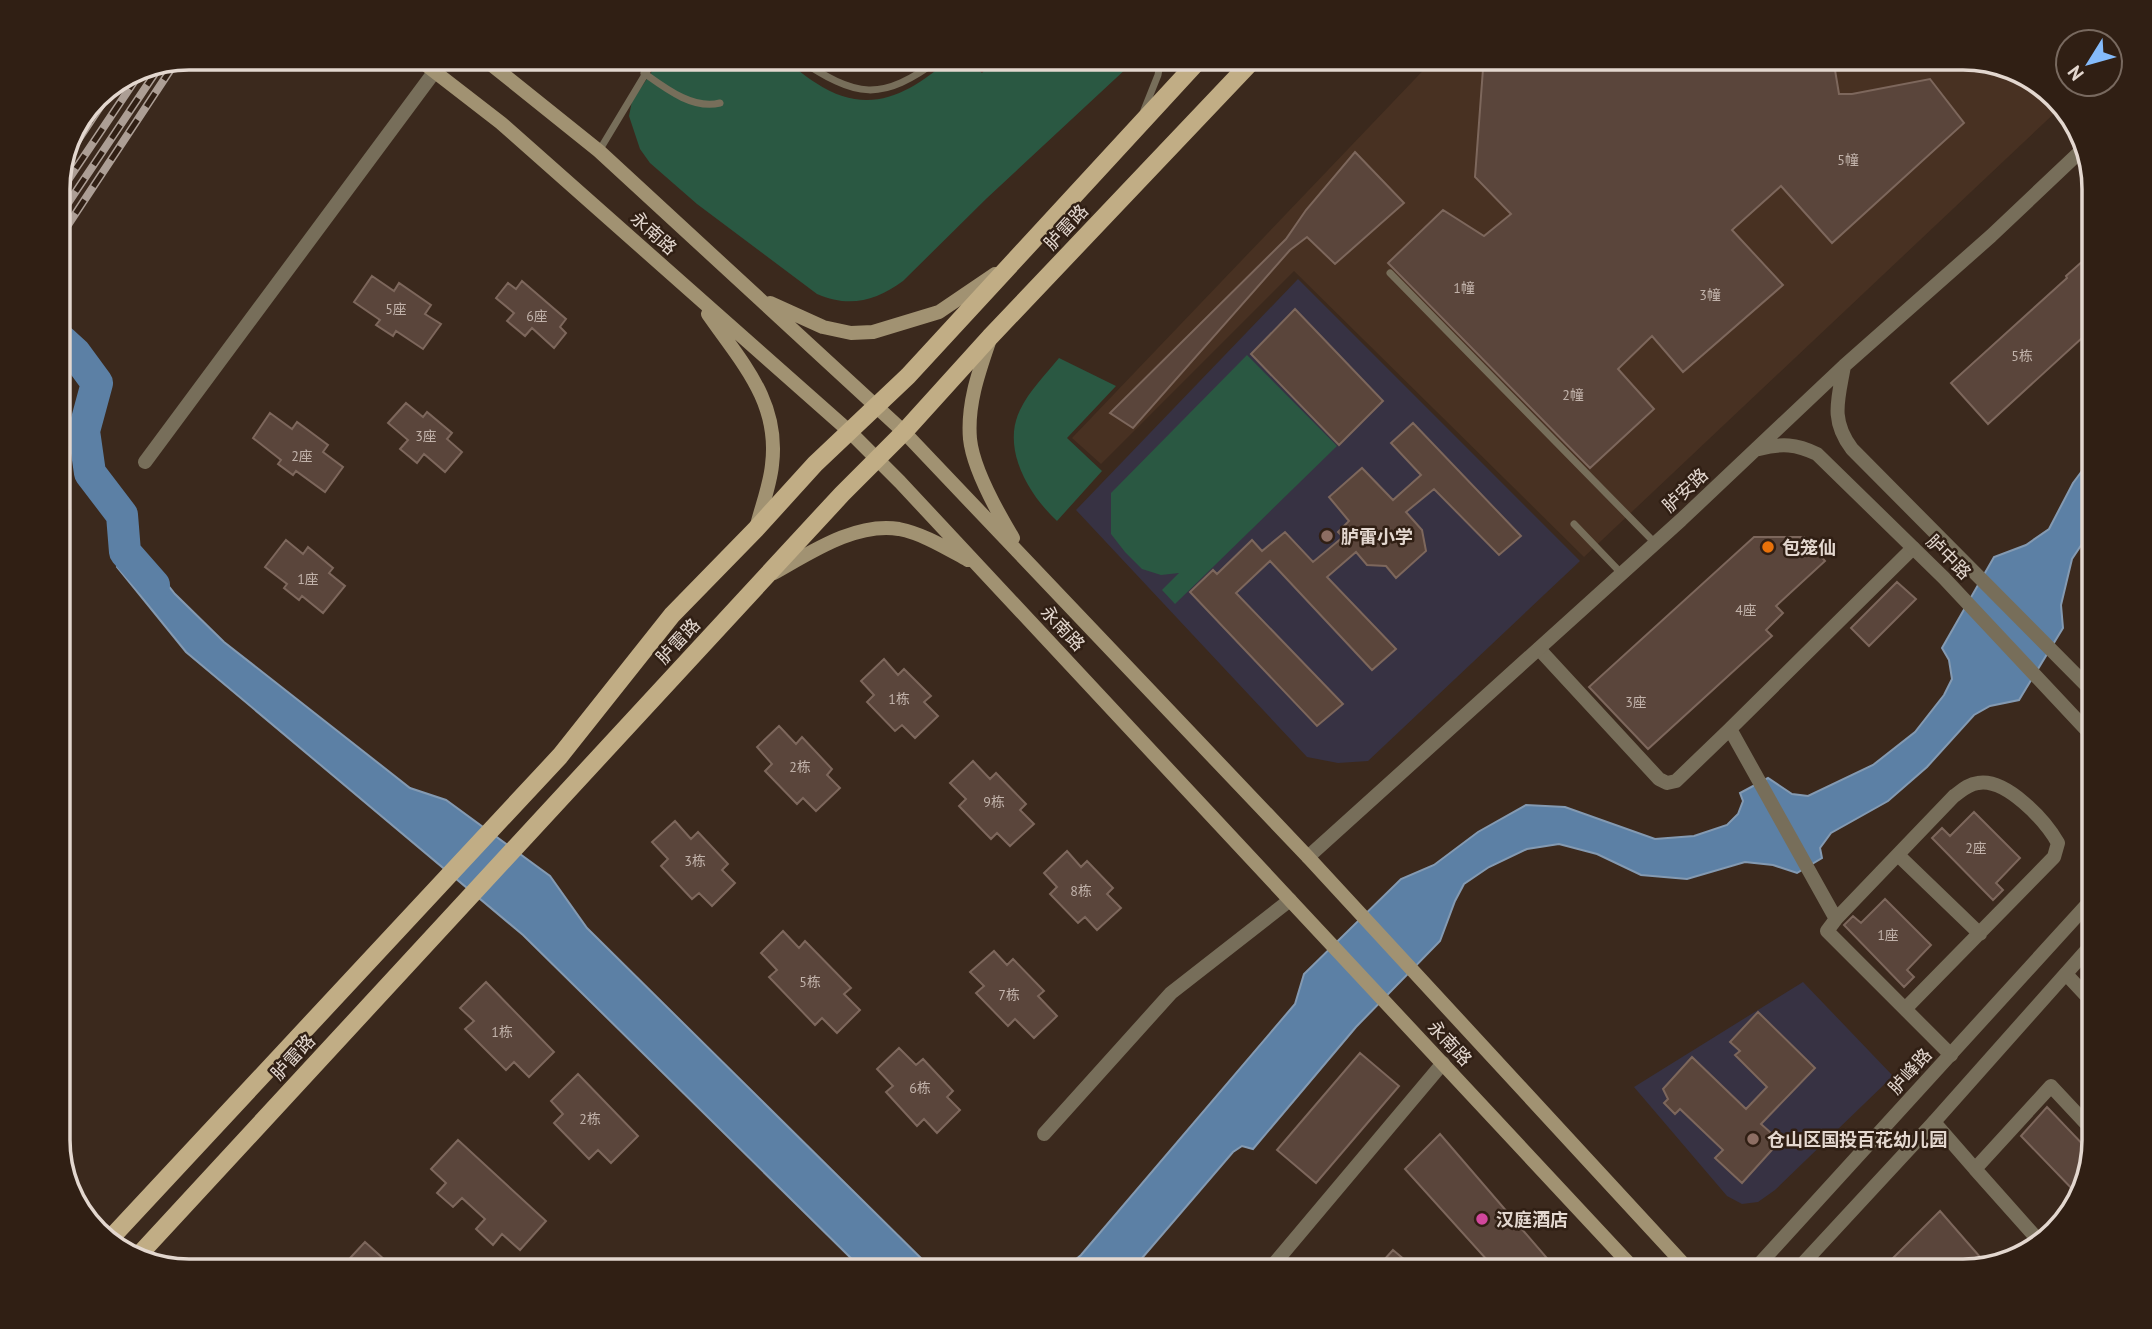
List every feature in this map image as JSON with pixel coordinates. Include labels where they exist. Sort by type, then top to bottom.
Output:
[{"type":"main road","points":[[498,70],[599,151],[904,432],[1308,857],[1679,1259]]},
{"type":"main road","name":"胪雷路","points":[[116,1233],[575,738],[672,615],[757,529],[815,464],[908,376],[1189,70]]},
{"type":"main road","name":"胪雷路","points":[[143,1250],[763,579],[1244,70]]},
{"type":"main road","name":"永南路","points":[[435,71],[501,122],[850,432],[1625,1259]]},
{"type":"main road","points":[[751,293],[790,314],[823,327],[851,333],[873,332],[939,312],[1014,262]]},
{"type":"main road","points":[[696,295],[761,390],[774,433],[772,467],[757,529]]},
{"type":"main road","points":[[990,337],[977,376],[972,402],[970,441],[1001,518],[1026,560]]},
{"type":"main road","points":[[763,579],[830,541],[876,530],[898,529],[932,540],[978,566]]},
{"type":"street","points":[[145,462],[435,71]]},
{"type":"street","name":"胪安路","points":[[1308,857],[1656,543],[1844,366],[1991,236],[2077,155]]},
{"type":"street","name":"胪中路","points":[[1844,366],[1836,415],[1845,439],[1861,460],[2082,681]]},
{"type":"street","name":"胪中路","points":[[1757,450],[1777,444],[1798,445],[1817,454],[1953,587],[2082,725]]},
{"type":"street","points":[[1539,649],[1659,779],[1667,783],[1676,781],[1913,548]]},
{"type":"street","points":[[1730,729],[1836,919]]},
{"type":"street","points":[[1905,1009],[2054,858],[2058,843],[2049,828],[2005,788],[1979,782],[1968,785],[1954,796],[1827,931],[1905,1009],[1951,1055]]},
{"type":"street","points":[[1898,855],[1980,934]]},
{"type":"street","points":[[1044,1134],[1171,993],[1290,900]]},
{"type":"street","name":"胪峰路","points":[[1764,1259],[2082,910]]},
{"type":"street","points":[[1807,1259],[2082,956]]},
{"type":"street","points":[[2066,974],[2082,991]]},
{"type":"street","points":[[1278,1259],[1443,1063]]},
{"type":"street","points":[[1975,1169],[2051,1086],[2082,1119]]},
{"type":"street","points":[[1934,1122],[2034,1235]]},
{"type":"lane","points":[[599,151],[646,70]]},
{"type":"lane","points":[[816,70],[835,82],[866,90],[885,89],[924,70]]},
{"type":"lane","points":[[1138,123],[1159,70]]},
{"type":"lane","points":[[644,73],[699,104],[720,103]]},
{"type":"lane","points":[[1390,273],[1656,543]]},
{"type":"lane","points":[[1574,524],[1621,573]]},
{"type":"shaded area","points":[[1424,70],[1979,71],[2009,79],[2023,86],[2054,114],[1584,557],[1294,271],[1101,464],[1072,438]]},
{"type":"shaded area","name":"胪雷小学","points":[[1298,279],[1580,561],[1368,761],[1338,763],[1307,757],[1076,510]]},
{"type":"shaded area","name":"仓山区国投百花幼儿园","points":[[1803,982],[1893,1076],[1775,1190],[1758,1202],[1742,1204],[1727,1196],[1634,1087]]},
{"type":"green space","points":[[653,70],[797,70],[835,93],[854,99],[871,100],[904,91],[936,70],[979,70],[982,73],[985,70],[1125,70],[987,198],[903,281],[872,298],[851,301],[840,301],[817,294],[697,204],[650,163],[640,149],[629,116],[632,101]]},
{"type":"green space","points":[[1247,355],[1337,446],[1175,604],[1162,590],[1179,573],[1161,575],[1142,569],[1111,534],[1111,493]]},
{"type":"green space","points":[[1059,358],[1116,386],[1067,438],[1102,471],[1057,521],[1028,485],[1016,455],[1014,440],[1020,410],[1033,389]]},
{"type":"water","points":[[2082,471],[2082,544],[2072,559],[2061,605],[2063,628],[2019,700],[1990,706],[1974,715],[1927,767],[1888,801],[1831,833],[1820,848],[1822,858],[1797,873],[1773,865],[1745,862],[1687,879],[1641,875],[1597,854],[1559,844],[1527,849],[1489,867],[1464,884],[1440,941],[1356,1027],[1253,1149],[1242,1146],[1233,1152],[1141,1259],[1076,1259],[1295,1004],[1304,974],[1401,879],[1434,865],[1478,832],[1526,805],[1565,807],[1655,839],[1694,836],[1727,825],[1738,814],[1743,801],[1740,793],[1768,778],[1792,794],[1808,796],[1873,765],[1915,732],[1944,695],[1952,679],[1949,660],[1942,648],[1994,557],[2026,545],[2049,529]]},
{"type":"water","points":[[133,541],[175,594],[224,642],[410,788],[446,800],[550,876],[587,928],[922,1259],[852,1259],[523,935],[186,652],[117,567]]},
{"type":"building","points":[[1483,70],[1835,70],[1839,94],[1852,94],[1930,79],[1964,123],[1832,243],[1781,186],[1732,230],[1783,285],[1683,372],[1652,336],[1618,369],[1654,409],[1590,468],[1388,263],[1443,210],[1484,236],[1511,214],[1475,177]]},
{"type":"building","points":[[1355,152],[1404,203],[1335,264],[1307,237],[1290,250],[1133,428],[1110,413],[1286,239],[1306,210]]},
{"type":"building","points":[[2082,262],[2082,338],[1988,424],[1951,383],[2067,278]]},
{"type":"building","points":[[372,276],[394,291],[399,283],[431,305],[425,314],[441,324],[423,349],[396,331],[393,336],[376,325],[380,320],[354,302]]},
{"type":"building","points":[[522,281],[566,319],[560,327],[566,333],[554,348],[532,328],[525,336],[507,321],[514,313],[496,298],[508,283],[516,289]]},
{"type":"building","points":[[1295,309],[1383,401],[1339,445],[1251,354]]},
{"type":"building","points":[[406,403],[423,417],[427,412],[452,433],[447,439],[462,452],[445,472],[424,454],[417,463],[400,449],[408,440],[388,423]]},
{"type":"building","points":[[270,413],[292,429],[297,422],[328,445],[323,452],[343,467],[325,492],[296,471],[293,475],[278,464],[281,460],[253,438]]},
{"type":"building","points":[[1413,423],[1521,536],[1499,555],[1434,489],[1406,512],[1422,530],[1426,551],[1396,578],[1386,566],[1367,565],[1356,552],[1327,577],[1396,649],[1372,670],[1270,561],[1236,593],[1343,704],[1317,726],[1190,592],[1213,570],[1217,574],[1252,540],[1262,551],[1285,532],[1313,562],[1343,537],[1338,532],[1349,521],[1329,497],[1362,468],[1393,500],[1421,475],[1391,443]]},
{"type":"building","points":[[1754,537],[1804,537],[1825,561],[1776,606],[1783,613],[1766,630],[1772,636],[1648,749],[1589,687]]},
{"type":"building","points":[[286,540],[303,554],[308,547],[333,568],[329,573],[345,586],[323,613],[302,596],[299,600],[284,588],[287,584],[265,567]]},
{"type":"building","points":[[1897,582],[1916,599],[1869,646],[1851,628]]},
{"type":"building","points":[[884,659],[898,675],[904,669],[931,696],[924,702],[938,716],[915,738],[902,725],[895,731],[867,702],[874,695],[861,681]]},
{"type":"building","points":[[779,726],[796,744],[802,737],[832,769],[827,775],[840,788],[816,811],[803,798],[797,804],[765,771],[772,764],[757,747]]},
{"type":"building","points":[[973,761],[990,779],[996,773],[1026,804],[1020,810],[1034,824],[1010,846],[997,833],[991,839],[959,806],[966,799],[950,783]]},
{"type":"building","points":[[1974,812],[2020,858],[1996,883],[2003,890],[1993,900],[1932,838],[1942,828],[1950,836]]},
{"type":"building","points":[[675,821],[691,839],[698,832],[728,864],[722,870],[735,883],[712,906],[699,893],[692,899],[661,866],[668,859],[652,842]]},
{"type":"building","points":[[1067,851],[1081,867],[1087,861],[1113,888],[1107,894],[1121,908],[1097,930],[1085,917],[1078,923],[1050,894],[1057,887],[1044,873]]},
{"type":"building","points":[[1885,899],[1931,945],[1907,970],[1914,977],[1904,987],[1844,925],[1853,916],[1861,923]]},
{"type":"building","points":[[783,931],[799,948],[805,941],[851,988],[844,994],[860,1010],[837,1033],[822,1018],[815,1025],[769,977],[777,970],[761,953]]},
{"type":"building","points":[[994,951],[1007,965],[1013,959],[1044,991],[1038,996],[1057,1016],[1034,1038],[1015,1019],[1008,1026],[976,993],[984,986],[970,972]]},
{"type":"building","points":[[486,982],[554,1052],[529,1077],[514,1062],[506,1070],[465,1029],[474,1021],[460,1008]]},
{"type":"building","points":[[1758,1012],[1815,1068],[1761,1124],[1780,1141],[1742,1183],[1715,1158],[1723,1150],[1680,1109],[1675,1114],[1664,1103],[1668,1099],[1663,1089],[1692,1057],[1746,1109],[1767,1087],[1735,1055],[1740,1051],[1730,1042]]},
{"type":"building","points":[[899,1048],[916,1065],[923,1059],[953,1091],[947,1097],[960,1110],[937,1133],[924,1119],[917,1126],[886,1092],[893,1086],[877,1069]]},
{"type":"building","points":[[1360,1053],[1399,1086],[1316,1183],[1277,1150]]},
{"type":"building","points":[[578,1074],[638,1136],[611,1163],[598,1150],[589,1159],[554,1123],[563,1114],[551,1101]]},
{"type":"building","points":[[2047,1107],[2082,1143],[2078,1171],[2072,1188],[2021,1136]]},
{"type":"building","name":"汉庭酒店","points":[[1440,1134],[1548,1259],[1486,1259],[1405,1169]]},
{"type":"building","points":[[458,1140],[546,1221],[520,1250],[502,1234],[493,1245],[476,1229],[485,1219],[462,1198],[453,1207],[437,1193],[446,1183],[431,1169]]},
{"type":"building","points":[[1940,1211],[1981,1258],[1963,1259],[1892,1259]]},
{"type":"building","points":[[365,1242],[384,1259],[349,1259]]},
{"type":"building","points":[[1393,1250],[1404,1259],[1385,1259]]},
{"type":"waterway","points":[[70,348],[97,383],[84,431],[90,473],[122,515],[125,552],[154,585]]},
{"type":"railway","points":[[70,222],[169,72]]},
{"type":"railway","points":[[70,200],[153,76]]},
{"type":"railway","points":[[71,176],[132,85]]},
{"type":"place","name":"胪雷小学","points":[[1327,536]]},
{"type":"place","name":"包笼仙","points":[[1768,547]]},
{"type":"place","name":"仓山区国投百花幼儿园","points":[[1753,1139]]},
{"type":"place","name":"汉庭酒店","points":[[1482,1219]]}]
